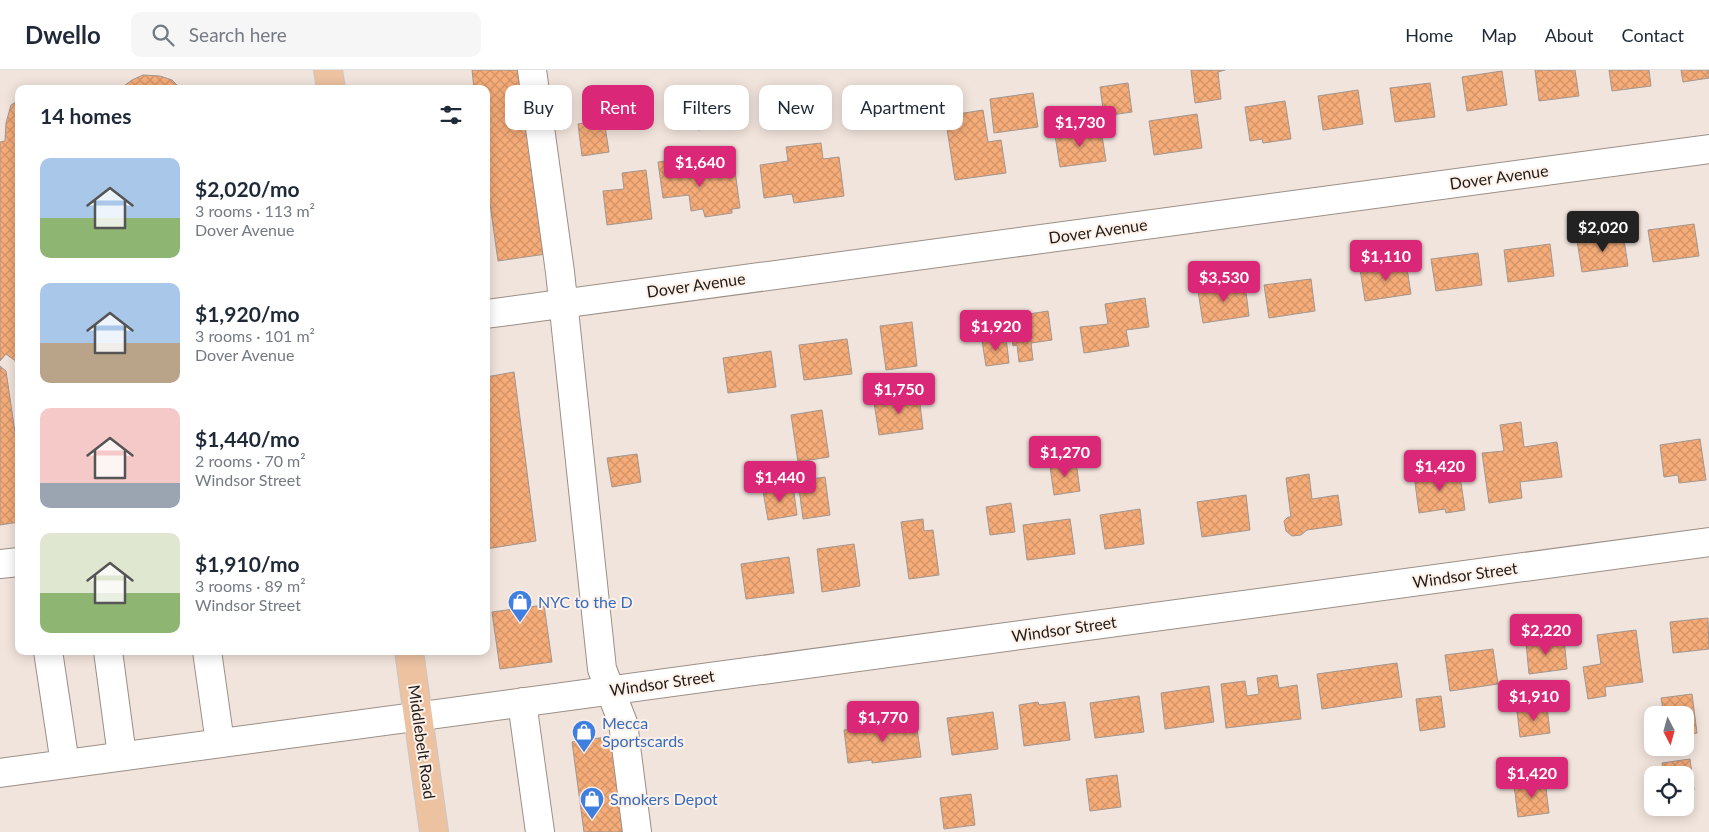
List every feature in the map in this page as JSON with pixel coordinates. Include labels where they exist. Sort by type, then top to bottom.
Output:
[{"type":"main road","points":[[328,70],[330,85]]},
{"type":"main road","name":"Middlebelt Road","points":[[410,655],[434,832]]},
{"type":"street","points":[[532,70],[563,303],[602,669],[623,723],[637,832]]},
{"type":"street","name":"Dover Avenue","points":[[490,313],[1709,149]]},
{"type":"street","name":"Windsor Street","points":[[0,773],[1709,542]]},
{"type":"street","points":[[0,564],[15,562]]},
{"type":"street","points":[[49,655],[65,764]]},
{"type":"street","points":[[109,655],[122,756]]},
{"type":"street","points":[[208,655],[220,743]]},
{"type":"street","points":[[522,702],[540,832]]},
{"type":"building","points":[[472,70],[520,70],[522,85],[505,85],[505,130],[528,130],[546,254],[498,261],[490,204],[490,85],[474,85]]},
{"type":"building","points":[[1191,70],[1225,70],[1218,72],[1221,99],[1195,103]]},
{"type":"building","points":[[1535,70],[1575,70],[1579,96],[1539,101]]},
{"type":"building","points":[[1609,70],[1649,70],[1651,86],[1612,91]]},
{"type":"building","points":[[1681,70],[1709,70],[1709,78],[1683,82]]},
{"type":"building","points":[[1502,71],[1507,105],[1467,111],[1462,77]]},
{"type":"building","points":[[143,75],[160,76],[172,80],[177,85],[125,85]]},
{"type":"building","points":[[1128,83],[1132,112],[1104,116],[1100,87]]},
{"type":"building","points":[[1430,83],[1435,117],[1395,122],[1390,88]]},
{"type":"building","points":[[1358,90],[1363,124],[1323,130],[1318,96]]},
{"type":"building","points":[[1033,93],[1038,127],[994,133],[990,99]]},
{"type":"building","points":[[1285,101],[1291,139],[1263,143],[1262,139],[1250,141],[1245,107]]},
{"type":"building","points":[[15,102],[15,361],[6,354],[0,361],[0,142],[5,141],[6,123],[11,105]]},
{"type":"building","points":[[983,110],[988,142],[1001,140],[1006,173],[955,180],[947,130],[963,130],[963,113]]},
{"type":"building","points":[[1197,114],[1202,148],[1154,155],[1149,121]]},
{"type":"building","points":[[582,123],[582,130],[606,130],[609,152],[582,156],[578,124]]},
{"type":"building","points":[[1101,129],[1106,161],[1060,167],[1055,135]]},
{"type":"building","points":[[821,143],[823,159],[839,157],[844,196],[794,203],[792,194],[764,198],[760,165],[788,161],[786,147]]},
{"type":"building","points":[[685,158],[688,178],[735,171],[740,208],[732,209],[732,213],[705,217],[703,209],[691,211],[689,195],[663,198],[658,162]]},
{"type":"building","points":[[646,170],[652,219],[607,225],[603,191],[624,189],[622,173]]},
{"type":"building","points":[[1694,224],[1699,256],[1653,262],[1648,230]]},
{"type":"building","points":[[1623,233],[1628,266],[1582,272],[1577,240]]},
{"type":"building","points":[[1550,244],[1554,276],[1508,282],[1504,250]]},
{"type":"building","points":[[1478,253],[1482,285],[1436,291],[1431,259]]},
{"type":"building","points":[[1406,262],[1411,294],[1365,301],[1360,269]]},
{"type":"building","points":[[1311,279],[1315,311],[1269,318],[1264,285]]},
{"type":"building","points":[[1245,284],[1249,316],[1203,323],[1198,291]]},
{"type":"building","points":[[1145,298],[1149,327],[1126,330],[1129,346],[1084,353],[1080,327],[1108,324],[1105,304]]},
{"type":"building","points":[[1048,311],[1052,340],[1031,343],[1033,360],[1019,362],[1017,345],[1013,346],[1009,317]]},
{"type":"building","points":[[912,322],[917,366],[886,370],[880,326]]},
{"type":"building","points":[[1006,337],[1009,363],[986,366],[982,341]]},
{"type":"building","points":[[847,339],[852,374],[804,380],[799,345]]},
{"type":"building","points":[[771,351],[776,387],[728,393],[723,358]]},
{"type":"building","points":[[0,366],[6,371],[15,433],[15,523],[0,525]]},
{"type":"building","points":[[514,372],[536,541],[490,548],[490,376]]},
{"type":"building","points":[[919,396],[923,429],[879,435],[874,402]]},
{"type":"building","points":[[822,410],[829,457],[798,462],[791,415]]},
{"type":"building","points":[[1521,422],[1524,447],[1557,442],[1562,477],[1520,482],[1522,498],[1489,503],[1482,453],[1504,451],[1500,425]]},
{"type":"building","points":[[1700,439],[1706,480],[1679,483],[1678,475],[1664,477],[1660,445]]},
{"type":"building","points":[[637,454],[641,482],[612,487],[607,458]]},
{"type":"building","points":[[1076,462],[1080,491],[1054,495],[1050,466]]},
{"type":"building","points":[[1459,469],[1465,510],[1446,513],[1445,509],[1419,513],[1414,475]]},
{"type":"building","points":[[1309,474],[1312,499],[1338,495],[1342,525],[1307,530],[1301,535],[1292,536],[1286,531],[1284,521],[1291,517],[1286,478]]},
{"type":"building","points":[[825,477],[830,515],[803,519],[798,481]]},
{"type":"building","points":[[793,486],[797,515],[768,520],[763,491]]},
{"type":"building","points":[[1246,495],[1250,530],[1202,537],[1197,502]]},
{"type":"building","points":[[1011,503],[1015,532],[990,535],[986,507]]},
{"type":"building","points":[[1140,509],[1144,544],[1105,549],[1100,515]]},
{"type":"building","points":[[923,519],[924,531],[933,530],[939,575],[909,579],[901,522]]},
{"type":"building","points":[[1070,519],[1075,554],[1027,560],[1023,525]]},
{"type":"building","points":[[854,544],[860,586],[822,592],[817,549]]},
{"type":"building","points":[[789,557],[794,593],[746,599],[741,564]]},
{"type":"building","points":[[544,605],[552,662],[500,669],[492,612]]},
{"type":"building","points":[[1708,618],[1709,649],[1673,653],[1670,622]]},
{"type":"building","points":[[1636,630],[1643,682],[1605,687],[1606,696],[1588,699],[1583,667],[1601,664],[1597,635]]},
{"type":"building","points":[[1564,638],[1567,669],[1529,674],[1526,643]]},
{"type":"building","points":[[1493,649],[1498,684],[1450,691],[1445,655]]},
{"type":"building","points":[[1397,663],[1402,697],[1322,709],[1317,674]]},
{"type":"building","points":[[1277,675],[1279,688],[1297,685],[1301,719],[1226,728],[1221,684],[1245,681],[1247,696],[1259,694],[1257,678]]},
{"type":"building","points":[[1209,686],[1214,722],[1165,729],[1161,693]]},
{"type":"building","points":[[1692,694],[1694,706],[1662,706],[1661,698]]},
{"type":"building","points":[[1139,696],[1144,732],[1095,738],[1090,703]]},
{"type":"building","points":[[1441,696],[1445,727],[1420,731],[1416,699]]},
{"type":"building","points":[[1038,702],[1039,705],[1065,702],[1070,740],[1024,746],[1019,705]]},
{"type":"building","points":[[1547,707],[1550,733],[1520,737],[1517,711]]},
{"type":"building","points":[[1694,710],[1697,733],[1694,734]]},
{"type":"building","points":[[993,712],[998,749],[952,755],[947,718]]},
{"type":"building","points":[[916,721],[921,757],[872,763],[872,760],[848,763],[844,730]]},
{"type":"building","points":[[613,736],[626,832],[584,832],[572,742]]},
{"type":"building","points":[[1690,759],[1691,766],[1662,766],[1662,763]]},
{"type":"building","points":[[1117,775],[1121,807],[1090,811],[1086,779]]},
{"type":"building","points":[[1545,781],[1549,813],[1518,817],[1514,785]]},
{"type":"building","points":[[971,794],[975,825],[944,829],[940,798]]},
{"type":"place","name":"NYC to the D","points":[[520,623]]},
{"type":"place","name":"Mecca Sportscards","points":[[584,753]]},
{"type":"place","name":"Smokers Depot","points":[[592,820]]}]
